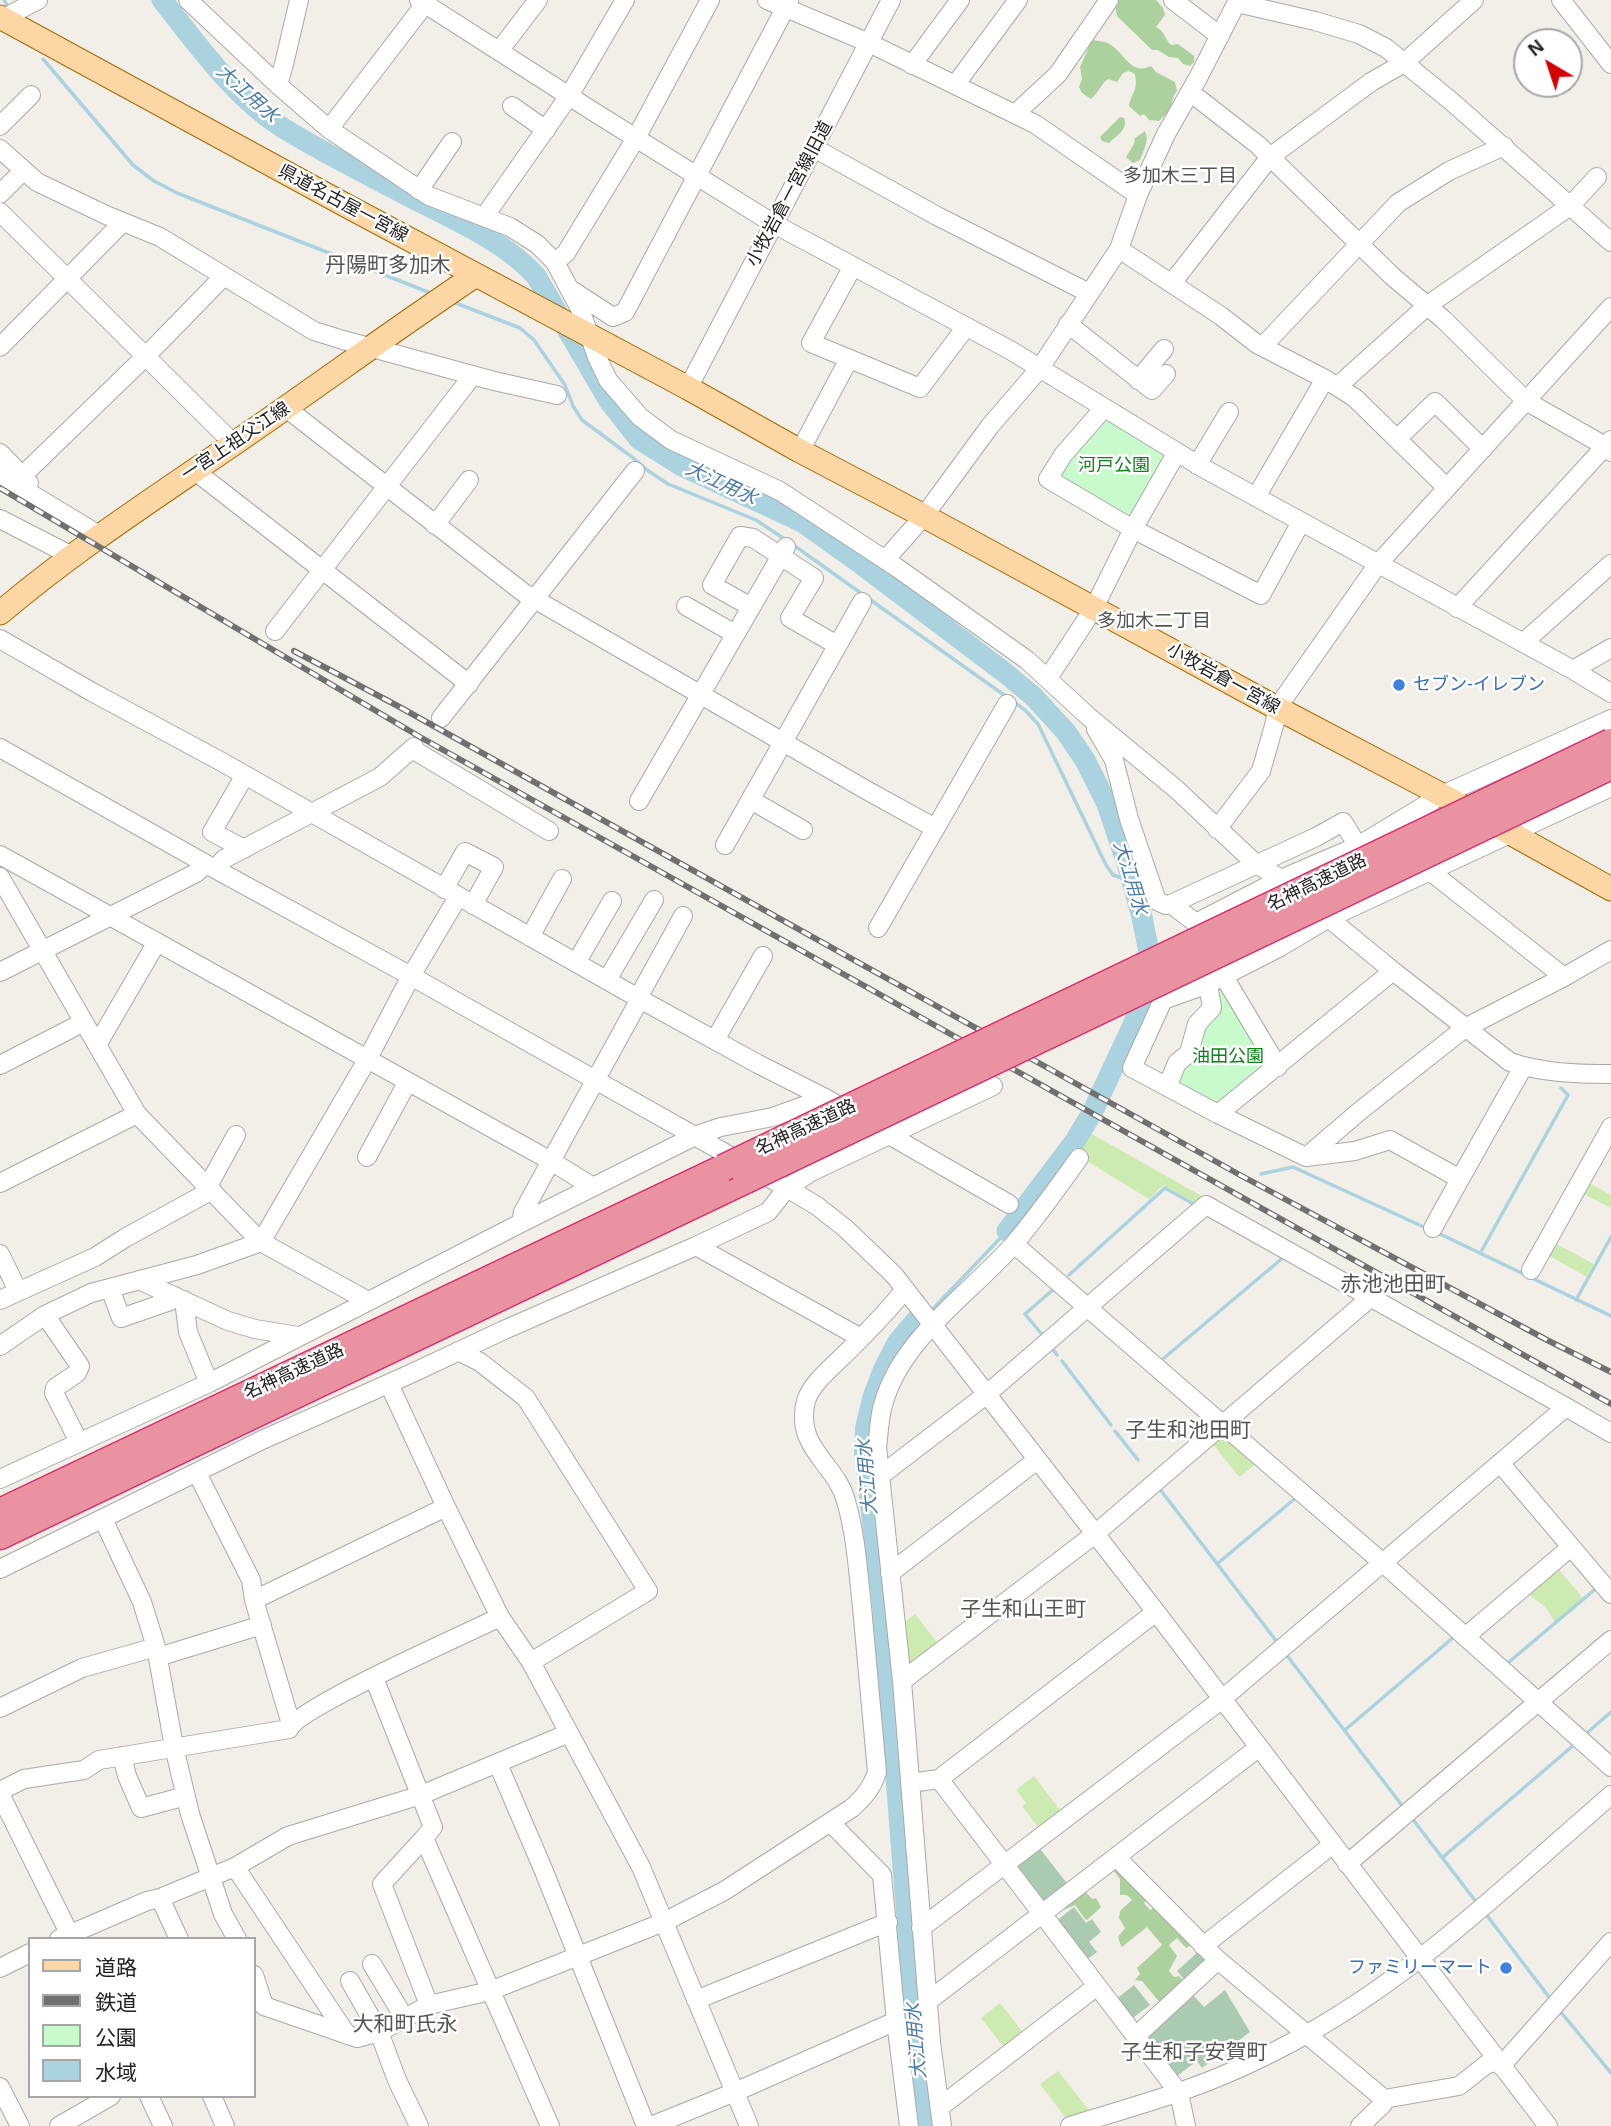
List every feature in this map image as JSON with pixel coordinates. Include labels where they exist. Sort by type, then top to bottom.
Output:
[{"type":"highway","name":"名神高速道路","points":[[4,1540],[734,1174],[1611,742]]},
{"type":"highway","name":"名神高速道路","points":[[0,1512],[1611,766]]},
{"type":"main road","name":"県道名古屋一宮線","points":[[7,13],[467,281],[541,310],[688,388]]},
{"type":"main road","name":"一宮上祖父江線","points":[[0,613],[70,555],[467,281]]},
{"type":"main road","name":"小牧岩倉一宮線","points":[[688,388],[1611,889]]},
{"type":"street","points":[[7,13],[38,0]]},
{"type":"street","points":[[278,85],[299,0]]},
{"type":"street","points":[[499,51],[538,0]]},
{"type":"street","points":[[484,217],[569,96],[625,0]]},
{"type":"street","points":[[555,262],[565,253],[636,138],[710,0]]},
{"type":"street","points":[[767,0],[787,5],[1035,124],[1138,195]]},
{"type":"street","name":"小牧岩倉一宮線旧道","points":[[688,388],[891,0]]},
{"type":"street","points":[[912,65],[960,0]]},
{"type":"street","points":[[955,85],[1017,0]]},
{"type":"street","points":[[1015,114],[1058,74],[1109,0]]},
{"type":"street","points":[[1172,0],[1220,36]]},
{"type":"street","points":[[1172,284],[1270,157],[1371,82],[1404,63],[1474,0]]},
{"type":"street","points":[[1561,0],[1611,64]]},
{"type":"street","points":[[329,129],[424,1],[569,96],[774,224],[1040,368],[1197,465],[1611,693]]},
{"type":"street","points":[[885,560],[924,516],[990,426],[1040,368],[1119,249],[1138,195],[1166,134],[1238,2],[1359,34],[1386,48],[1504,146],[1611,242]]},
{"type":"street","points":[[196,3],[278,85],[329,129],[429,196],[510,227],[537,244],[555,262],[570,289],[580,309],[586,334],[608,380],[640,417],[671,440],[780,491],[885,560],[1027,660],[1088,717],[1176,789],[1256,864],[1281,880],[1510,1062],[1523,1067],[1556,1072],[1611,1074]]},
{"type":"street","points":[[570,289],[613,317],[625,312],[787,5]]},
{"type":"street","points":[[1190,92],[1258,145],[1392,276],[1428,305],[1526,401],[1609,446],[1457,608]]},
{"type":"street","points":[[0,125],[31,95]]},
{"type":"street","points":[[512,106],[546,130]]},
{"type":"street","points":[[419,190],[452,142]]},
{"type":"street","points":[[1262,347],[1398,203],[1449,171],[1504,146]]},
{"type":"street","points":[[2,148],[37,182],[160,237],[314,331],[472,375],[557,395]]},
{"type":"street","points":[[814,148],[937,216],[1089,293]]},
{"type":"street","points":[[0,194],[24,170]]},
{"type":"street","points":[[1256,497],[1331,382],[1428,305],[1570,206],[1597,177]]},
{"type":"street","points":[[0,212],[234,444]]},
{"type":"street","points":[[0,347],[123,222]]},
{"type":"street","points":[[1119,249],[1221,316],[1262,347],[1331,382],[1355,398],[1446,487]]},
{"type":"street","points":[[853,267],[811,343],[920,388],[966,327]]},
{"type":"street","points":[[22,476],[224,276]]},
{"type":"street","points":[[1217,829],[1261,771],[1277,708],[1378,564],[1611,307]]},
{"type":"street","points":[[1068,324],[1152,390],[1166,374]]},
{"type":"street","points":[[1138,380],[1164,349]]},
{"type":"street","points":[[800,451],[849,359]]},
{"type":"street","points":[[275,631],[472,375]]},
{"type":"street","points":[[1397,439],[1435,402],[1483,449]]},
{"type":"street","points":[[286,408],[535,600],[935,828]]},
{"type":"street","points":[[1104,408],[1063,456],[1048,479],[1133,528],[1261,595],[1301,522]]},
{"type":"street","points":[[1197,465],[1229,412]]},
{"type":"street","points":[[1048,678],[1094,608],[1133,528],[1177,452]]},
{"type":"street","points":[[0,453],[22,476],[35,495]]},
{"type":"street","points":[[195,471],[468,684]]},
{"type":"street","points":[[440,718],[635,471]]},
{"type":"street","points":[[0,475],[99,535]]},
{"type":"street","points":[[435,525],[469,480]]},
{"type":"street","points":[[0,519],[70,555]]},
{"type":"street","points":[[751,607],[712,585],[740,536],[753,538],[783,551],[814,578],[790,618],[837,645]]},
{"type":"street","points":[[639,801],[783,551]]},
{"type":"street","points":[[1523,643],[1611,564]]},
{"type":"street","points":[[725,845],[862,601]]},
{"type":"street","points":[[686,606],[735,634]]},
{"type":"street","points":[[0,639],[576,963],[825,1098],[1009,1204]]},
{"type":"street","points":[[1573,670],[1611,648]]},
{"type":"street","points":[[878,928],[1007,704]]},
{"type":"street","points":[[1088,717],[1114,760],[1129,818],[1157,901],[1171,904],[1343,822],[1358,846]]},
{"type":"street","points":[[1171,904],[1196,923],[1281,880],[1358,846],[1442,795],[1611,719]]},
{"type":"street","points":[[0,748],[697,1135],[817,1206],[870,1250],[910,1296],[1156,1612],[1548,2126]]},
{"type":"street","points":[[0,972],[380,777],[413,748],[549,831]]},
{"type":"street","points":[[244,849],[212,832],[245,775]]},
{"type":"street","points":[[1460,1179],[1390,1140],[1354,1151],[1306,1157],[1132,1068],[1163,1000],[1215,979],[1280,947],[1329,918],[1611,787]]},
{"type":"street","points":[[751,800],[803,830]]},
{"type":"street","points":[[0,855],[551,1161],[593,1187]]},
{"type":"street","points":[[1431,872],[1564,976]]},
{"type":"street","points":[[0,877],[137,1114],[261,1242],[368,1301]]},
{"type":"street","points":[[530,937],[562,879]]},
{"type":"street","points":[[0,1346],[45,1315],[91,1293],[197,1265],[261,1242],[367,1060],[411,976],[459,897]]},
{"type":"street","points":[[607,980],[654,900]]},
{"type":"street","points":[[576,963],[612,901]]},
{"type":"street","points":[[521,1223],[523,1212],[683,916]]},
{"type":"street","points":[[97,1045],[157,942]]},
{"type":"street","points":[[1306,1157],[1465,1028],[1611,950]]},
{"type":"street","points":[[715,1040],[763,956]]},
{"type":"street","points":[[1218,1114],[1393,971]]},
{"type":"street","points":[[1215,979],[1278,1067]]},
{"type":"street","points":[[1167,1087],[1177,1063],[1189,1054],[1197,1024],[1212,1008],[1215,979]]},
{"type":"street","points":[[0,1065],[84,1023]]},
{"type":"street","points":[[1433,1228],[1523,1067]]},
{"type":"street","points":[[367,1157],[407,1083]]},
{"type":"street","points":[[4,1540],[8,1565],[103,1519],[168,1478],[197,1473],[321,1404],[389,1384],[768,1212],[787,1188],[811,1172],[993,1086]]},
{"type":"street","points":[[0,1479],[79,1443],[141,1423],[209,1383],[296,1344],[368,1301],[697,1135],[721,1127],[772,1117],[825,1098]]},
{"type":"street","points":[[0,1183],[137,1114]]},
{"type":"street","points":[[1531,1270],[1611,1127]]},
{"type":"street","points":[[0,1300],[95,1256],[210,1188],[236,1135]]},
{"type":"street","points":[[942,2126],[927,2002],[902,1681],[877,1447],[883,1406],[890,1384],[905,1358],[931,1323],[1014,1244],[1079,1158]]},
{"type":"street","points":[[880,1476],[987,1394],[1206,1205],[1611,1433]]},
{"type":"street","points":[[1014,1244],[1383,1563],[1611,1767]]},
{"type":"street","points":[[696,1246],[861,1338]]},
{"type":"street","points":[[0,1254],[18,1291]]},
{"type":"street","points":[[139,1280],[228,1321],[296,1344]]},
{"type":"street","points":[[110,1288],[121,1318],[179,1298]]},
{"type":"street","points":[[256,1989],[259,2010],[357,2038],[379,2032],[429,2006],[490,1991],[664,1922],[724,1891],[852,1808],[866,1795],[877,1772],[856,1555],[846,1499],[835,1477],[811,1445],[805,1432],[806,1398],[817,1383],[892,1306],[910,1296]]},
{"type":"street","points":[[179,1298],[188,1332],[209,1383]]},
{"type":"street","points":[[902,1681],[1095,1534],[1370,1298]]},
{"type":"street","points":[[45,1315],[80,1366],[77,1373],[55,1388],[54,1393],[79,1443]]},
{"type":"street","points":[[458,1352],[480,1362],[526,1398],[648,1591],[531,1662]]},
{"type":"street","points":[[389,1384],[500,1617],[531,1662],[641,1867],[749,2126]]},
{"type":"street","points":[[921,1928],[1221,1700],[1566,1407]]},
{"type":"street","points":[[890,1573],[1037,1460]]},
{"type":"street","points":[[1500,1463],[1611,1594]]},
{"type":"street","points":[[197,1473],[251,1580],[254,1600],[292,1724]]},
{"type":"street","points":[[254,1600],[446,1507]]},
{"type":"street","points":[[103,1519],[142,1602],[157,1652],[186,1796],[223,1914],[236,1937]]},
{"type":"street","points":[[1465,1637],[1571,1547]]},
{"type":"street","points":[[910,1783],[939,1779],[1156,1612]]},
{"type":"street","points":[[500,1617],[315,1709],[292,1724],[289,1729],[99,1760],[84,1770],[23,1779],[0,1792],[67,1937],[147,1901],[235,1867],[288,1836],[421,1795],[569,1733]]},
{"type":"street","points":[[0,1708],[82,1668],[262,1625]]},
{"type":"street","points":[[1347,1864],[1611,1640]]},
{"type":"street","points":[[374,1678],[433,1827],[382,1884],[429,2006]]},
{"type":"street","points":[[927,2002],[1258,1748]]},
{"type":"street","points":[[122,1756],[127,1776],[141,1808],[186,1796]]},
{"type":"street","points":[[498,1763],[648,2126],[735,2092],[896,2021]]},
{"type":"street","points":[[939,1779],[1179,2092],[1186,2126]]},
{"type":"street","points":[[1070,2126],[1179,2092],[1241,2067],[1307,2034],[1420,1959],[1611,1795]]},
{"type":"street","points":[[830,1822],[883,1875],[896,2021],[909,2126]]},
{"type":"street","points":[[424,1838],[548,2126]]},
{"type":"street","points":[[1203,1945],[1332,1845]]},
{"type":"street","points":[[1116,1857],[1218,1960],[1384,2099]]},
{"type":"street","points":[[235,1867],[347,2035]]},
{"type":"street","points":[[160,1898],[178,1937]]},
{"type":"street","points":[[696,2000],[888,1922]]},
{"type":"street","points":[[1384,2099],[1459,2086],[1487,2064],[1500,2064],[1611,1942]]},
{"type":"street","points":[[0,1968],[28,1955]]},
{"type":"street","points":[[1136,2036],[1218,1960]]},
{"type":"street","points":[[372,1964],[405,2018]]},
{"type":"street","points":[[350,1981],[379,2032],[397,2080],[419,2126]]},
{"type":"street","points":[[940,2107],[1097,1986]]},
{"type":"street","points":[[0,2087],[20,2126]]},
{"type":"street","points":[[59,2126],[108,2098]]},
{"type":"street","points":[[150,2098],[163,2126]]},
{"type":"street","points":[[213,2098],[225,2126]]},
{"type":"street","points":[[1360,2126],[1383,2104],[1384,2099]]},
{"type":"green space","points":[[1114,0],[1156,0],[1165,15],[1156,27],[1171,45],[1178,44],[1194,56],[1194,62],[1190,66],[1183,64],[1178,58],[1152,50],[1117,16]]},
{"type":"green space","points":[[1092,40],[1109,44],[1133,66],[1151,66],[1156,72],[1175,82],[1177,91],[1170,110],[1159,121],[1149,120],[1144,114],[1140,116],[1129,106],[1136,84],[1135,74],[1129,71],[1123,73],[1117,82],[1108,79],[1091,99],[1082,93],[1079,87],[1082,79],[1080,67]]},
{"type":"green space","points":[[1120,117],[1124,118],[1125,122],[1121,132],[1109,143],[1102,141],[1100,137]]},
{"type":"green space","points":[[1145,131],[1147,138],[1140,160],[1133,163],[1126,157],[1135,138]]},
{"type":"green space","name":"河戸公園","points":[[1106,418],[1167,454],[1132,520],[1056,476]]},
{"type":"green space","name":"油田公園","points":[[1222,982],[1270,1064],[1217,1107],[1176,1085],[1214,986]]},
{"type":"green space","points":[[1090,1133],[1207,1199],[1199,1205],[1164,1185],[1149,1199],[1077,1155]]},
{"type":"green space","points":[[1584,1180],[1611,1195],[1611,1208],[1578,1191]]},
{"type":"green space","points":[[1551,1241],[1594,1264],[1587,1277],[1544,1253]]},
{"type":"green space","points":[[1218,1432],[1260,1461],[1239,1477],[1209,1439]]},
{"type":"green space","points":[[1555,1565],[1583,1598],[1555,1622],[1546,1608],[1525,1591]]},
{"type":"green space","points":[[915,1614],[940,1646],[911,1668],[905,1665],[901,1625]]},
{"type":"green space","points":[[1034,1776],[1063,1814],[1041,1831],[1022,1806],[1026,1803],[1016,1790]]},
{"type":"green space","points":[[1037,1845],[1069,1886],[1047,1904],[1040,1903],[1015,1870],[1016,1862]]},
{"type":"green space","points":[[1112,1866],[1120,1867],[1148,1899],[1144,1903],[1150,1910],[1157,1906],[1193,1944],[1186,1948],[1177,1938],[1169,1945],[1177,1956],[1169,1971],[1174,1977],[1179,1976],[1185,1982],[1161,2004],[1142,1981],[1135,1980],[1140,1974],[1137,1968],[1162,1945],[1147,1927],[1121,1946],[1118,1937],[1125,1928],[1119,1918],[1120,1911],[1132,1900],[1127,1895],[1120,1895],[1120,1879],[1114,1871],[1110,1871]]},
{"type":"green space","points":[[1085,1891],[1092,1899],[1096,1898],[1101,1907],[1087,1920],[1075,1905],[1063,1910],[1061,1908]]},
{"type":"green space","points":[[1074,1907],[1086,1923],[1092,1919],[1101,1932],[1089,1942],[1097,1952],[1085,1961],[1055,1922]]},
{"type":"green space","points":[[1200,1950],[1208,1958],[1187,1983],[1177,1971]]},
{"type":"green space","points":[[1134,1985],[1150,2005],[1130,2020],[1115,2000]]},
{"type":"green space","points":[[1225,1990],[1250,2032],[1202,2068],[1197,2061],[1177,2076],[1146,2041],[1147,2034],[1191,1993],[1204,2007]]},
{"type":"green space","points":[[1000,2003],[1025,2035],[1006,2050],[981,2018]]},
{"type":"green space","points":[[1058,2071],[1092,2114],[1068,2121],[1040,2084]]},
{"type":"water","points":[[918,1302],[930,1316],[879,1406],[937,2126],[917,2126],[907,2053],[872,1605],[854,1455],[855,1427],[874,1365],[889,1336]]},
{"type":"waterway","points":[[4,0],[8,7]]},
{"type":"waterway","name":"大江用水","points":[[162,0],[233,86],[265,115],[335,158],[483,235],[524,264],[536,276],[609,401],[639,439],[682,466],[802,522],[1004,672],[1033,696],[1066,732],[1085,760],[1107,804],[1142,917],[1153,973],[1133,1025],[1092,1113],[1075,1141],[1007,1231]]},
{"type":"waterway","points":[[43,59],[133,165],[154,181],[177,193],[433,294]]},
{"type":"waterway","points":[[453,302],[520,328],[534,340],[565,385],[582,420],[647,470],[668,484],[756,520],[786,540]]},
{"type":"waterway","points":[[792,544],[1025,710],[1038,724],[1106,865],[1113,875],[1132,881]]},
{"type":"waterway","points":[[1482,1250],[1568,1095],[1561,1088]]},
{"type":"waterway","points":[[1261,1174],[1293,1167],[1426,1228]]},
{"type":"waterway","points":[[1069,1275],[1165,1188],[1197,1206]]},
{"type":"waterway","name":"大江用水","points":[[929,1313],[1007,1231]]},
{"type":"waterway","points":[[1438,1233],[1611,1316]]},
{"type":"waterway","points":[[1576,1300],[1611,1237]]},
{"type":"waterway","points":[[1164,1358],[1285,1256]]},
{"type":"waterway","points":[[1044,1337],[1025,1314],[1055,1288]]},
{"type":"waterway","points":[[1052,1348],[1057,1355]]},
{"type":"waterway","points":[[1062,1361],[1111,1425]]},
{"type":"waterway","points":[[1115,1431],[1138,1460]]},
{"type":"waterway","points":[[1159,1488],[1277,1642]]},
{"type":"waterway","points":[[1217,1564],[1298,1496]]},
{"type":"waterway","points":[[1509,1662],[1599,1586]]},
{"type":"waterway","points":[[1345,1730],[1455,1636]]},
{"type":"waterway","points":[[1285,1653],[1404,1808]]},
{"type":"waterway","points":[[1588,1732],[1611,1712]]},
{"type":"waterway","points":[[1443,1857],[1575,1744]]},
{"type":"waterway","points":[[1411,1817],[1477,1903]]},
{"type":"waterway","points":[[1485,1913],[1552,2001]]},
{"type":"waterway","points":[[1560,2011],[1611,2073]]},
{"type":"railway","points":[[0,488],[420,737],[1611,1404]]},
{"type":"railway","points":[[294,651],[396,705],[1240,1175],[1611,1372]]},
{"type":"place","name":"セブン-イレブン","points":[[1399,685]]},
{"type":"place","name":"ファミリーマート","points":[[1506,1968]]},
{"type":"district","name":"多加木三丁目","points":[[1180,177]]},
{"type":"district","name":"丹陽町多加木","points":[[388,266]]},
{"type":"district","name":"多加木二丁目","points":[[1154,622]]},
{"type":"district","name":"赤池池田町","points":[[1393,1285]]},
{"type":"district","name":"子生和池田町","points":[[1188,1431]]},
{"type":"district","name":"子生和山王町","points":[[1023,1610]]},
{"type":"district","name":"大和町氏永","points":[[405,2025]]},
{"type":"district","name":"子生和子安賀町","points":[[1194,2053]]}]
